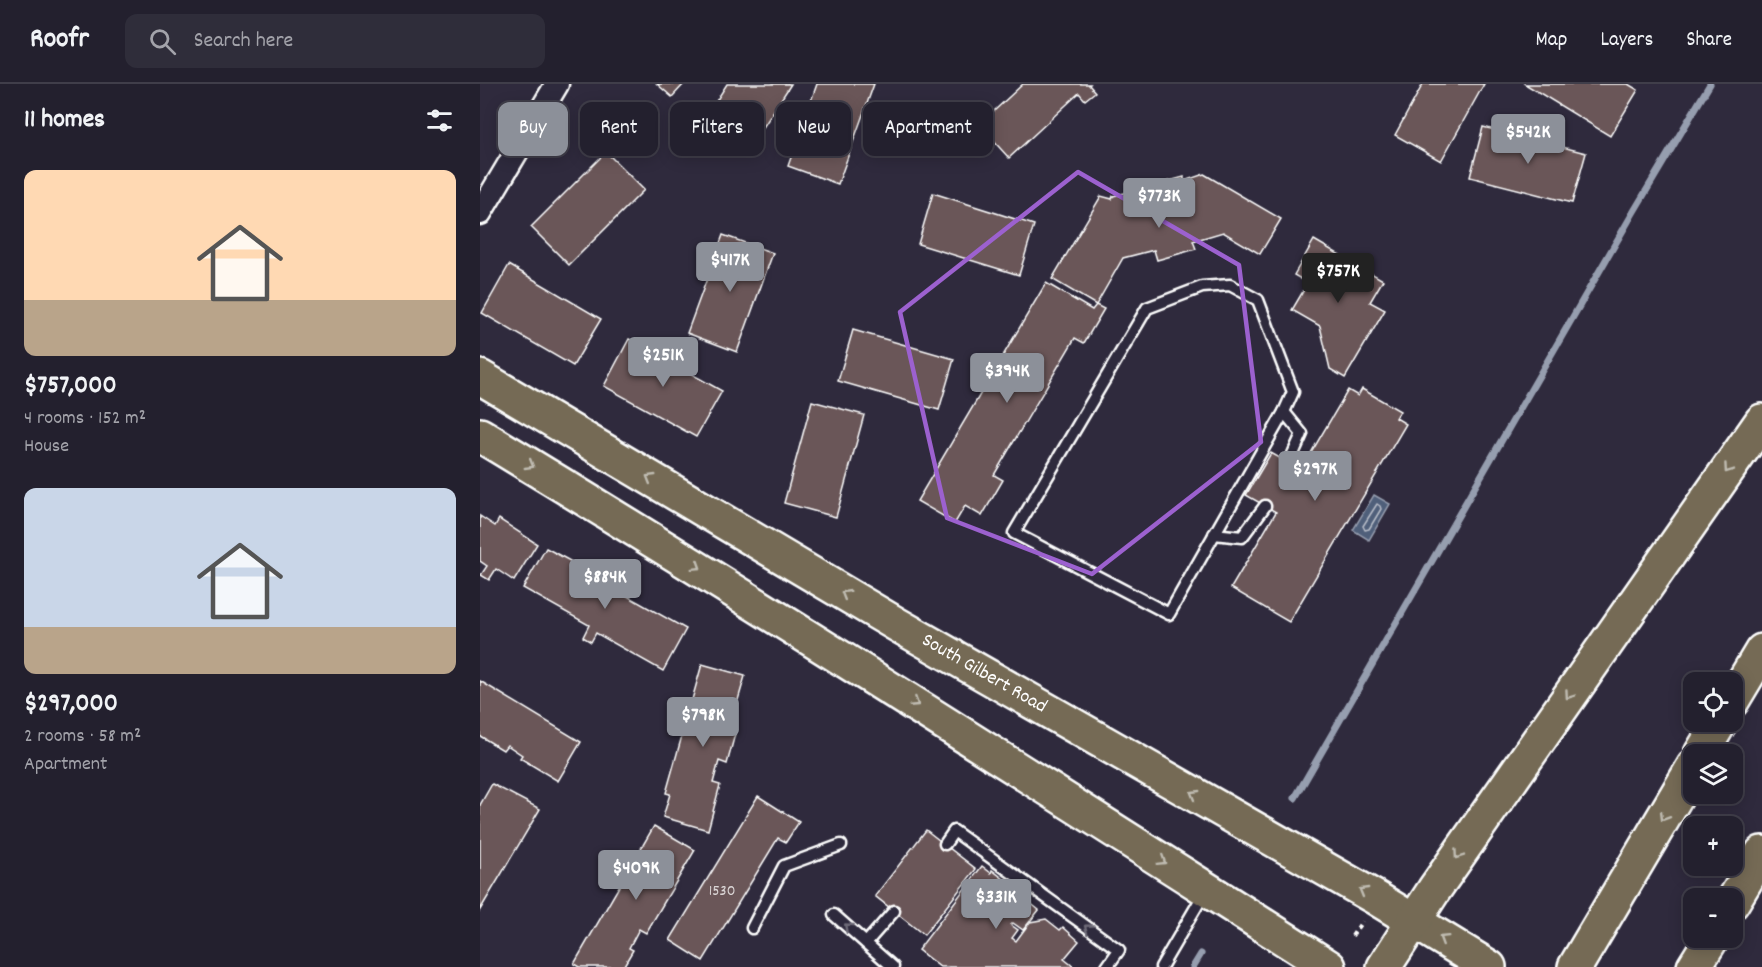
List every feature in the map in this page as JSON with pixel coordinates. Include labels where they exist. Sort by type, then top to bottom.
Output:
[{"type":"main road","name":"South Gilbert Road","points":[[480,377],[904,629],[1413,921],[1480,962]]},
{"type":"main road","points":[[1384,967],[1413,921],[1597,655],[1762,421]]},
{"type":"main road","points":[[480,435],[730,587],[1329,967]]},
{"type":"main road","points":[[1743,683],[1762,651]]},
{"type":"main road","points":[[1575,967],[1683,785]]},
{"type":"main road","points":[[1741,888],[1762,853]]},
{"type":"main road","points":[[1694,967],[1706,948]]},
{"type":"street","points":[[480,213],[557,84]]},
{"type":"lane","points":[[1230,285],[1258,300],[1275,339],[1293,392],[1284,412],[1169,614],[1014,533],[1148,308],[1202,287],[1230,285]]},
{"type":"lane","points":[[1284,412],[1302,434],[1289,463]]},
{"type":"lane","points":[[1214,534],[1242,537],[1265,506]]},
{"type":"lane","points":[[945,844],[954,831],[1119,950],[1107,967]]},
{"type":"lane","points":[[752,928],[784,866],[841,845]]},
{"type":"lane","points":[[1161,967],[1207,889]]},
{"type":"lane","points":[[866,943],[894,911]]},
{"type":"lane","points":[[834,915],[894,967]]},
{"type":"path","points":[[1352,936],[1365,916]]},
{"type":"highlighted area","points":[[1078,172],[1239,265],[1261,442],[1092,574],[947,518],[900,312]]},
{"type":"water","points":[[1374,495],[1390,504],[1369,540],[1353,530]]},
{"type":"building","points":[[657,84],[684,84],[672,97]]},
{"type":"building","points":[[727,84],[791,84],[779,102],[776,102],[776,107],[764,126],[764,102],[716,102]]},
{"type":"building","points":[[817,84],[874,84],[868,102],[863,102],[863,115],[851,148],[851,102],[811,102]]},
{"type":"building","points":[[1023,84],[1090,84],[1095,92],[1085,100],[1079,93],[1009,158],[993,140],[993,112]]},
{"type":"building","points":[[1423,84],[1484,84],[1441,161],[1395,135]]},
{"type":"building","points":[[1525,84],[1628,84],[1638,90],[1610,136]]},
{"type":"building","points":[[1483,127],[1586,153],[1572,203],[1470,177]]},
{"type":"building","points":[[602,156],[610,156],[644,190],[569,265],[531,227]]},
{"type":"building","points":[[792,156],[848,156],[838,184],[788,166]]},
{"type":"building","points":[[1204,174],[1281,219],[1260,254],[1223,232],[1193,241],[1196,249],[1157,260],[1154,250],[1123,258],[1096,305],[1052,279],[1101,196],[1112,199],[1113,196],[1184,177],[1184,181]]},
{"type":"building","points":[[933,193],[1034,225],[1019,275],[918,244]]},
{"type":"building","points":[[723,235],[773,253],[737,352],[687,333]]},
{"type":"building","points":[[1314,240],[1383,280],[1370,302],[1385,310],[1345,378],[1330,369],[1320,326],[1292,310],[1308,283],[1294,275]]},
{"type":"building","points":[[509,265],[601,319],[573,366],[482,313]]},
{"type":"building","points":[[1046,283],[1092,310],[1096,305],[1104,309],[1084,343],[1075,338],[994,475],[1003,480],[982,516],[965,506],[955,523],[917,501]]},
{"type":"building","points":[[853,330],[954,359],[939,410],[838,381]]},
{"type":"building","points":[[629,339],[722,391],[696,437],[604,386]]},
{"type":"building","points":[[1362,389],[1400,411],[1396,418],[1406,424],[1289,622],[1231,588],[1276,512],[1246,495],[1271,453],[1301,470],[1348,390],[1358,396]]},
{"type":"building","points":[[812,401],[864,415],[836,517],[784,503]]},
{"type":"building","points":[[480,516],[495,526],[499,519],[537,544],[514,581],[496,569],[489,580],[481,575],[487,566],[480,561]]},
{"type":"building","points":[[546,548],[585,569],[581,576],[597,584],[599,580],[686,629],[663,671],[596,633],[591,642],[583,637],[589,625],[523,588]]},
{"type":"building","points":[[702,664],[745,676],[734,714],[729,713],[724,731],[735,734],[727,764],[719,761],[713,783],[720,785],[708,830],[663,817],[670,794],[666,793]]},
{"type":"building","points":[[480,681],[581,742],[558,781],[520,758],[522,755],[507,745],[503,750],[480,736]]},
{"type":"building","points":[[492,784],[540,809],[480,910],[480,805]]},
{"type":"building","points":[[758,796],[799,822],[786,842],[778,838],[703,961],[670,940]]},
{"type":"building","points":[[654,826],[695,850],[646,933],[639,929],[629,948],[633,950],[623,967],[579,967],[574,964]]},
{"type":"building","points":[[926,830],[976,869],[924,935],[875,896]]},
{"type":"building","points":[[982,866],[991,873],[992,870],[1026,896],[1024,898],[1039,910],[1023,930],[1013,923],[1011,925],[1018,930],[1012,938],[1016,941],[1030,922],[1046,919],[1060,930],[1063,927],[1079,941],[1064,959],[1074,967],[940,967],[918,950]]},
{"type":"waterway","points":[[1295,798],[1710,84]]},
{"type":"waterway","points":[[1193,967],[1201,954]]}]
